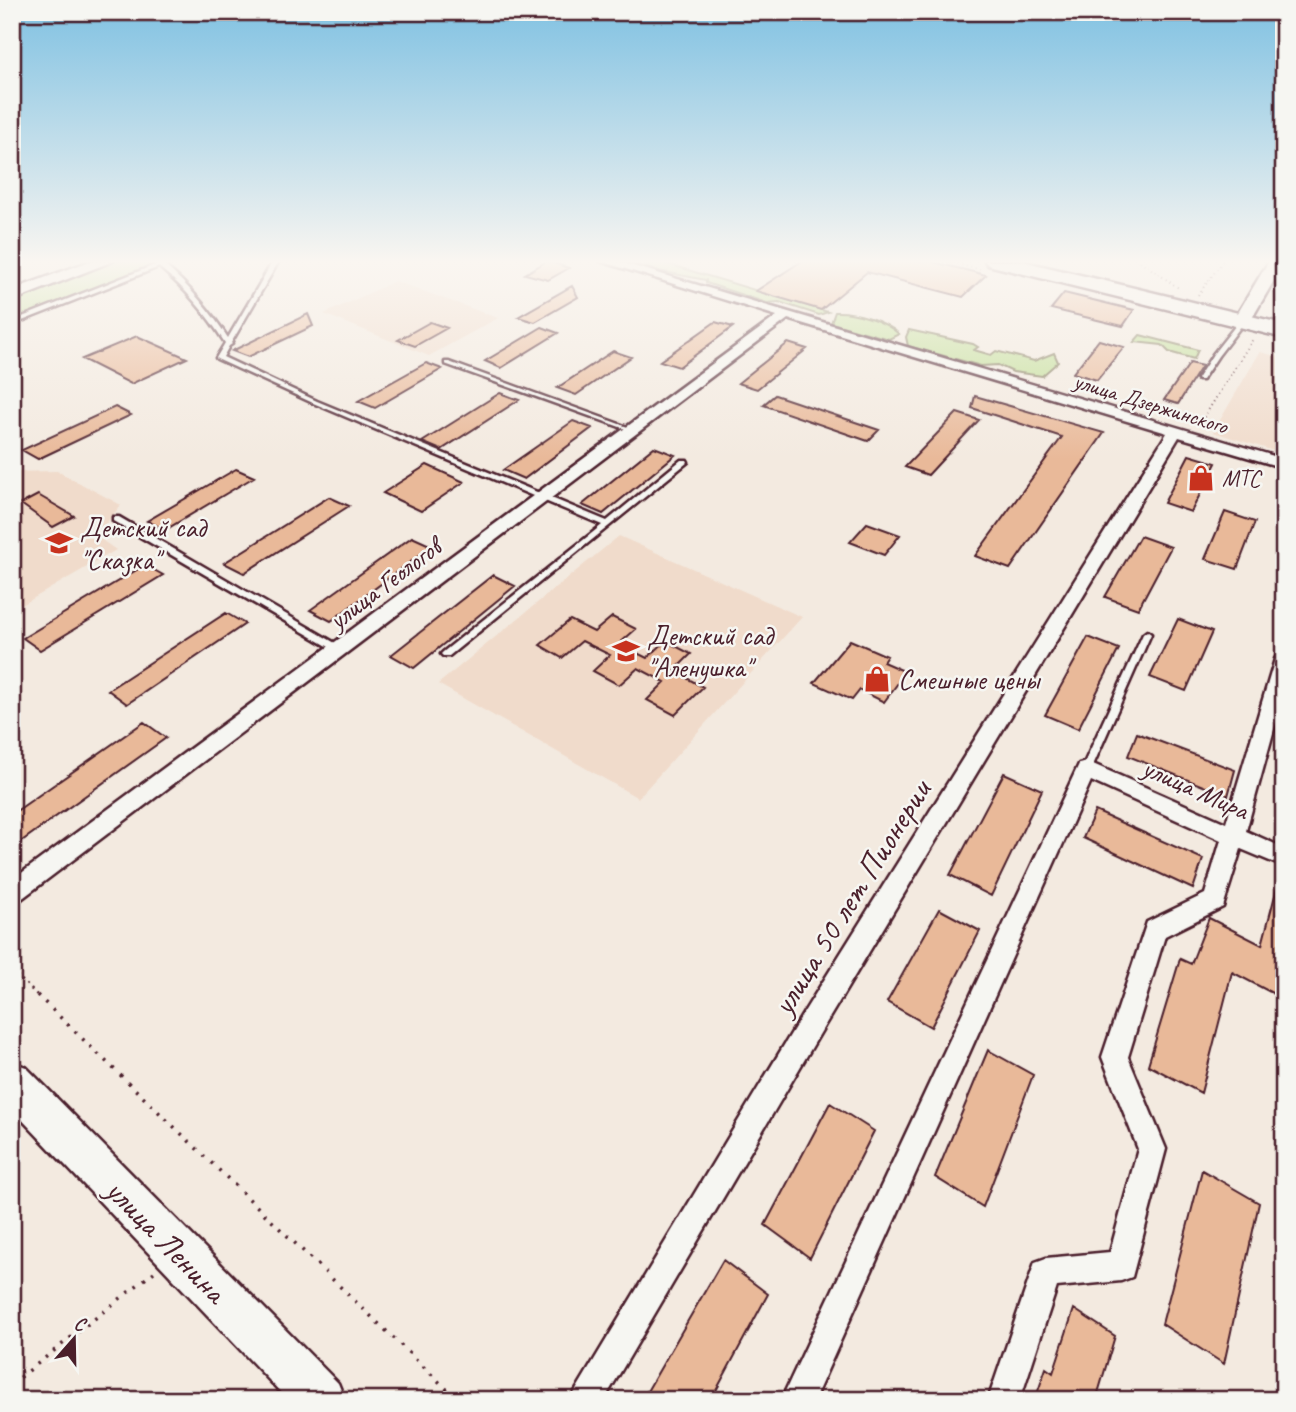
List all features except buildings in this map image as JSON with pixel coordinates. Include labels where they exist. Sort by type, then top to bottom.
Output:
[{"type":"highway","points":[[1267,327],[1284,331]]},
{"type":"street","name":"улица Геологов","points":[[12,893],[770,327]]},
{"type":"street","name":"улица Дзержинского","points":[[826,327],[1284,464]]},
{"type":"street","name":"улица 50 лет Пионерии","points":[[586,1400],[813,1021],[1175,432]]},
{"type":"street","points":[[1004,1400],[1046,1273],[1121,1266],[1152,1149],[1115,1057],[1155,929],[1215,901],[1284,659]]},
{"type":"street","name":"улица Мира","points":[[1086,770],[1284,858]]},
{"type":"street","points":[[797,1400],[1086,770]]},
{"type":"street","name":"улица Ленина","points":[[12,1081],[321,1400]]},
{"type":"lane","points":[[218,327],[229,344]]},
{"type":"lane","points":[[239,327],[219,358],[315,402],[608,524]]},
{"type":"lane","points":[[1200,379],[1237,327]]},
{"type":"lane","points":[[447,363],[633,430]]},
{"type":"lane","points":[[446,654],[684,462]]},
{"type":"lane","points":[[116,519],[339,649]]},
{"type":"lane","points":[[1086,770],[1147,634]]},
{"type":"path","points":[[12,971],[458,1400]]},
{"type":"path","points":[[12,1384],[178,1252]]},
{"type":"shaded area","points":[[356,327],[482,327],[429,356]]},
{"type":"shaded area","points":[[1260,352],[1284,358],[1284,454],[1213,432]]},
{"type":"shaded area","name":"Детский сад \"Сказка\"","points":[[57,471],[121,505],[96,536],[116,550],[22,605],[12,596],[12,472]]},
{"type":"shaded area","name":"Детский сад \"Аленушка\"","points":[[619,536],[802,617],[638,798],[438,684]]},
{"type":"green space","points":[[845,327],[889,327],[899,334],[889,339]]},
{"type":"green space","points":[[909,330],[973,344],[978,347],[974,350],[991,355],[996,351],[1034,361],[1054,353],[1058,362],[1042,376],[1013,372],[998,365],[981,366],[908,346],[906,337]]},
{"type":"green space","points":[[1140,335],[1198,350],[1194,359],[1169,352],[1162,345],[1134,342]]},
{"type":"place","name":"МТС","points":[[1201,478]]},
{"type":"place","name":"Детский сад \"Сказка\"","points":[[59,543]]},
{"type":"place","name":"Детский сад \"Аленушка\"","points":[[626,651]]},
{"type":"place","name":"Смешные цены","points":[[877,679]]}]
